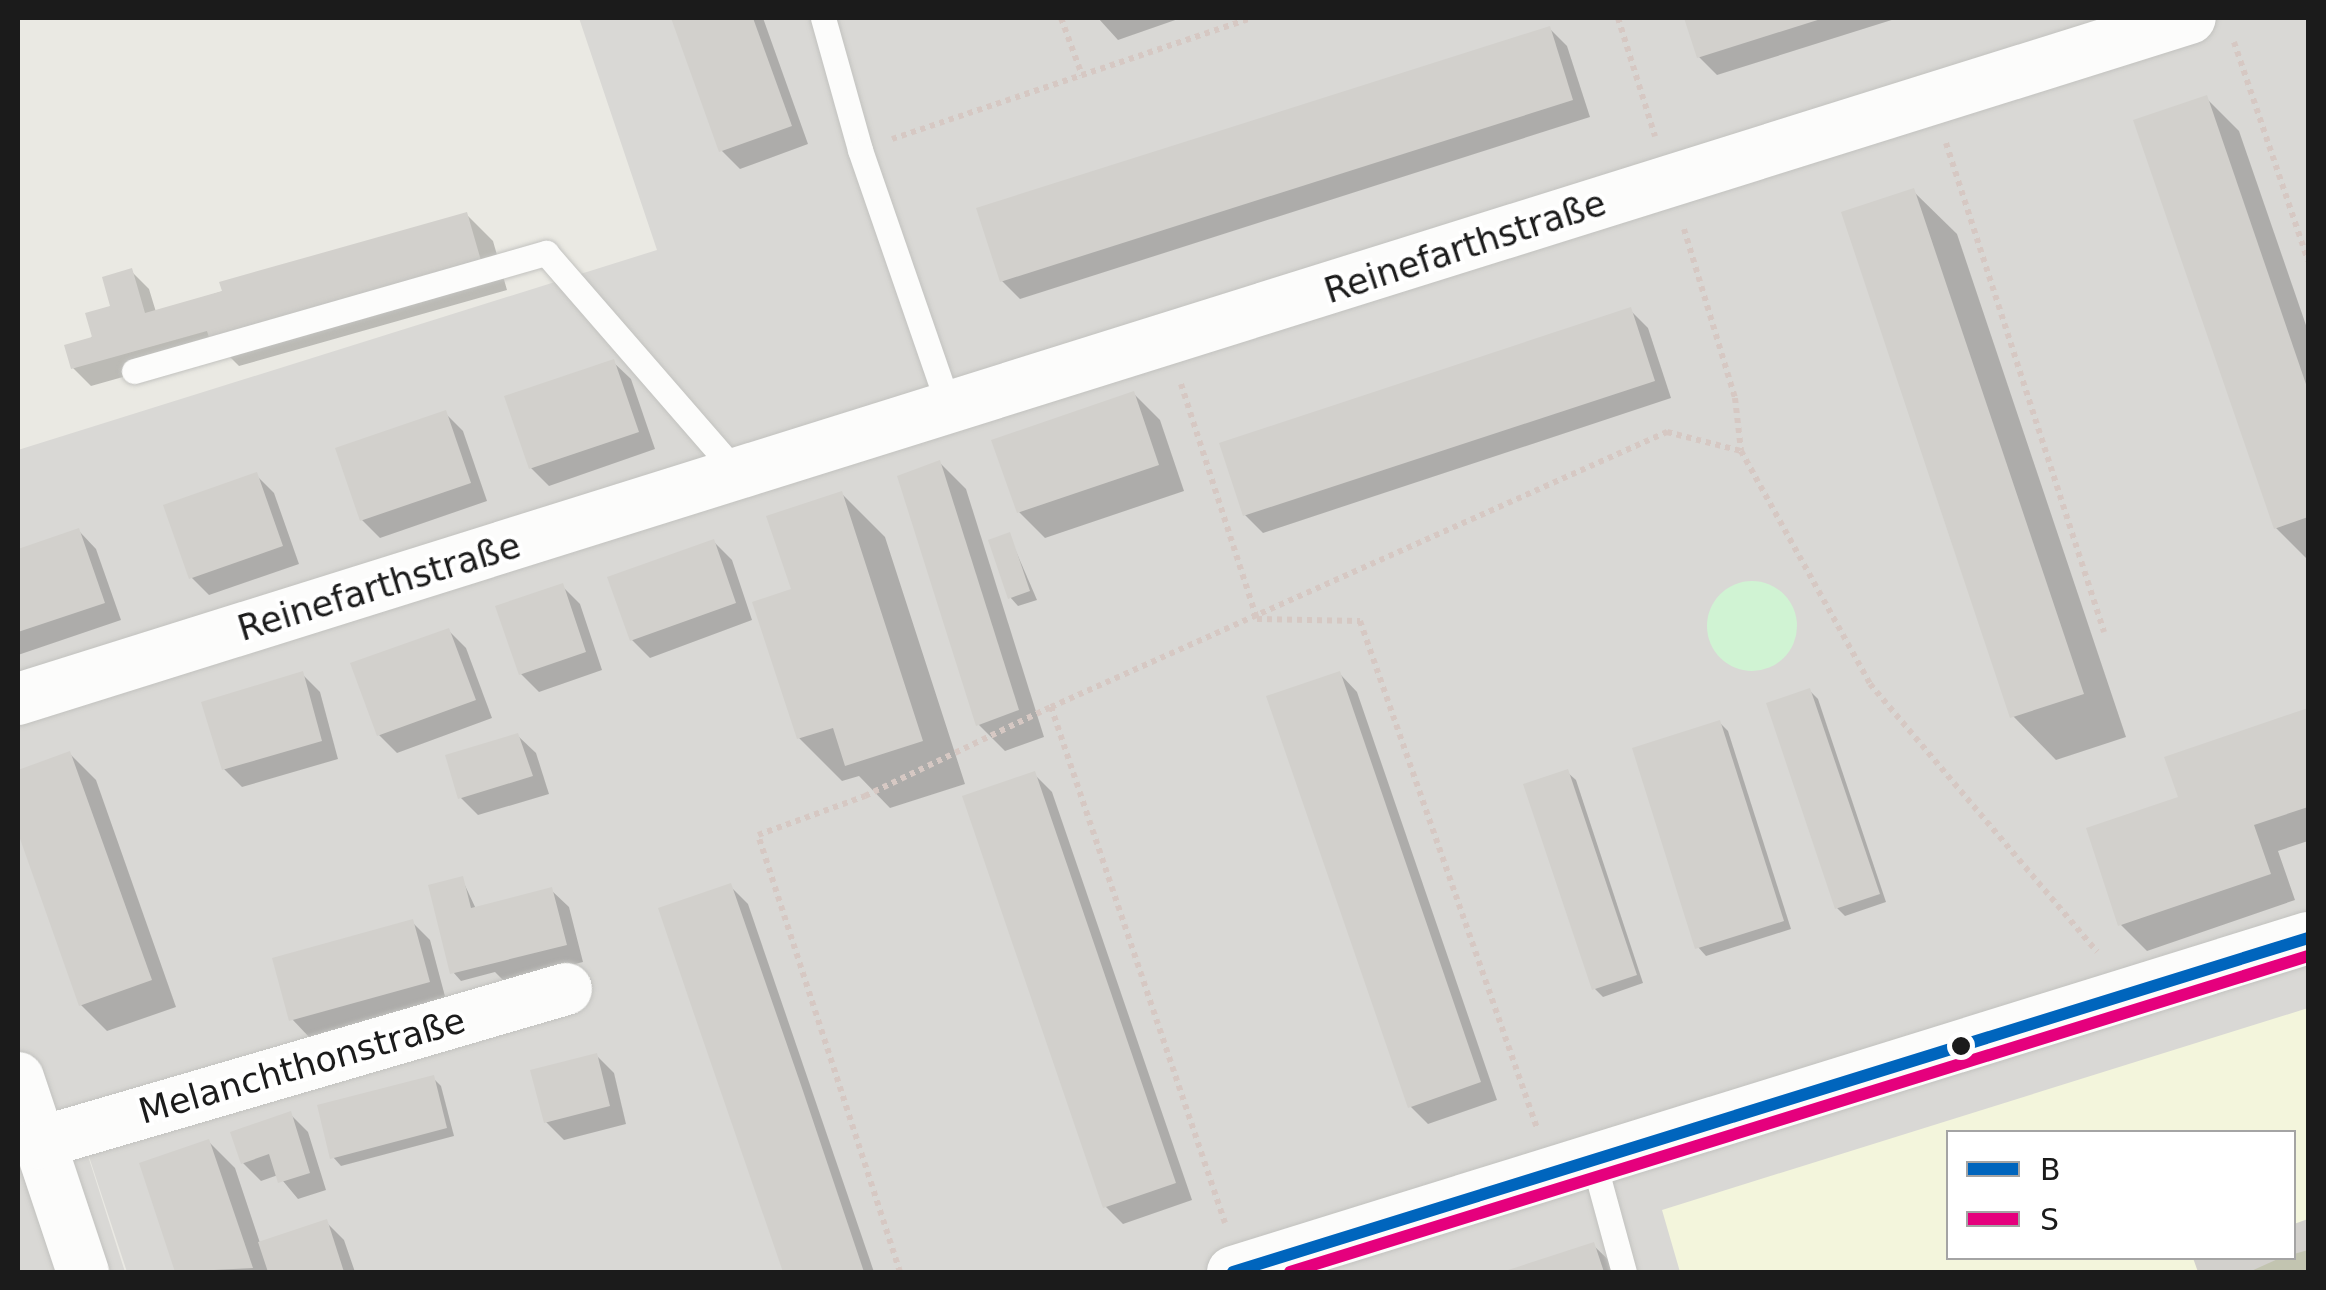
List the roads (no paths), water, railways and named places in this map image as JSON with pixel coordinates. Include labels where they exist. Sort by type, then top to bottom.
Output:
[{"type":"street","name":"Reinefarthstraße","points":[[18,699],[740,476],[1932,99],[2211,27]]},
{"type":"street","points":[[1237,1271],[2130,990],[2308,938]]},
{"type":"street","name":"Melanchthonstraße","points":[[39,1143],[566,989]]},
{"type":"street","points":[[18,1078],[83,1272]]},
{"type":"lane","points":[[822,18],[860,150],[950,410]]},
{"type":"lane","points":[[134,372],[546,253],[740,476]]},
{"type":"lane","points":[[1574,1165],[1624,1272]]}]
